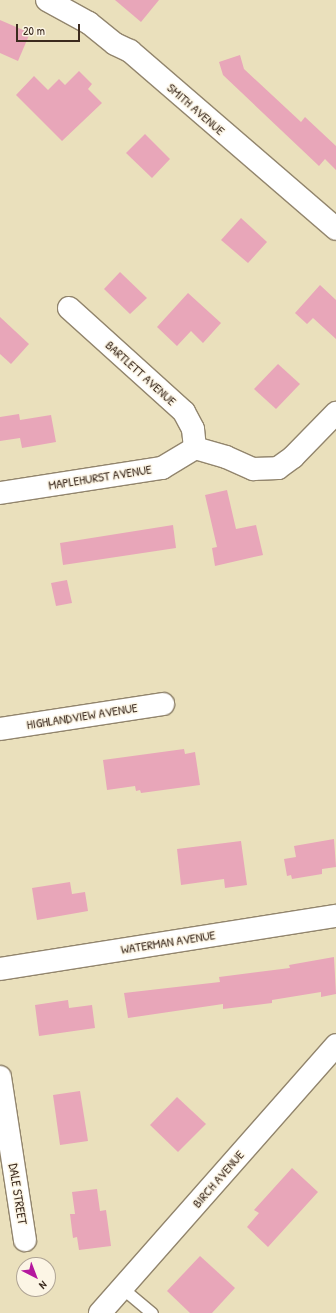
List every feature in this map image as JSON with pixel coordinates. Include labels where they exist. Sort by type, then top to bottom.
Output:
[{"type":"street","name":"SMITH AVENUE","points":[[47,0],[130,51],[336,229]]},
{"type":"street","name":"BARTLETT AVENUE","points":[[69,308],[184,412],[194,430],[195,448]]},
{"type":"street","points":[[195,448],[226,457],[254,469],[278,468],[293,457],[336,413]]},
{"type":"street","name":"MAPLEHURST AVENUE","points":[[0,493],[162,468],[195,448]]},
{"type":"street","name":"HIGHLANDVIEW AVENUE","points":[[0,729],[164,704]]},
{"type":"street","name":"WATERMAN AVENUE","points":[[0,969],[336,916]]},
{"type":"street","name":"BIRCH AVENUE","points":[[100,1313],[336,1045]]},
{"type":"street","name":"DALE STREET","points":[[0,1076],[24,1240]]},
{"type":"lane","points":[[122,1288],[152,1313]]},
{"type":"building","points":[[115,0],[159,0],[141,22]]},
{"type":"building","points":[[0,20],[30,33],[18,61],[0,53]]},
{"type":"building","points":[[240,55],[244,69],[301,122],[305,117],[336,146],[336,170],[325,159],[319,166],[223,75],[219,62]]},
{"type":"building","points":[[79,71],[92,84],[88,89],[102,103],[62,141],[16,95],[34,76],[48,90],[59,79],[65,85]]},
{"type":"building","points":[[145,134],[170,159],[152,178],[126,153]]},
{"type":"building","points":[[241,218],[267,242],[248,263],[221,240]]},
{"type":"building","points":[[120,272],[147,298],[130,314],[104,289]]},
{"type":"building","points":[[320,285],[336,300],[336,339],[313,318],[307,324],[295,313]]},
{"type":"building","points":[[188,293],[221,323],[203,343],[191,331],[177,346],[157,327]]},
{"type":"building","points":[[0,317],[29,344],[11,364],[0,354]]},
{"type":"building","points":[[278,364],[300,384],[276,409],[254,389]]},
{"type":"building","points":[[19,414],[20,420],[51,415],[56,442],[22,448],[20,438],[0,441],[0,417]]},
{"type":"building","points":[[227,490],[236,529],[256,525],[263,555],[215,566],[212,548],[217,547],[205,495]]},
{"type":"building","points":[[173,525],[176,548],[63,565],[60,543]]},
{"type":"building","points":[[67,580],[72,603],[56,606],[51,583]]},
{"type":"building","points":[[184,749],[185,754],[195,752],[200,785],[141,793],[140,790],[136,791],[135,786],[107,790],[103,760]]},
{"type":"building","points":[[334,839],[336,867],[322,869],[322,874],[292,879],[291,875],[287,876],[284,859],[296,857],[294,846]]},
{"type":"building","points":[[241,841],[247,885],[225,888],[224,879],[181,885],[177,849]]},
{"type":"building","points":[[70,882],[72,894],[85,892],[88,911],[37,920],[32,888]]},
{"type":"building","points":[[334,957],[336,994],[321,997],[321,992],[272,1000],[272,1003],[223,1009],[223,1004],[128,1018],[124,993],[220,982],[219,977],[290,968],[289,965]]},
{"type":"building","points":[[68,1000],[69,1008],[92,1005],[95,1028],[39,1036],[35,1005]]},
{"type":"building","points":[[80,1091],[88,1141],[60,1145],[53,1095]]},
{"type":"building","points":[[177,1097],[206,1124],[178,1152],[150,1125]]},
{"type":"building","points":[[292,1168],[318,1192],[268,1247],[247,1227],[259,1213],[254,1210]]},
{"type":"building","points":[[97,1189],[100,1211],[106,1210],[111,1246],[79,1250],[77,1237],[73,1238],[70,1214],[75,1214],[72,1192]]},
{"type":"building","points":[[200,1256],[235,1288],[212,1313],[190,1313],[167,1291]]}]
